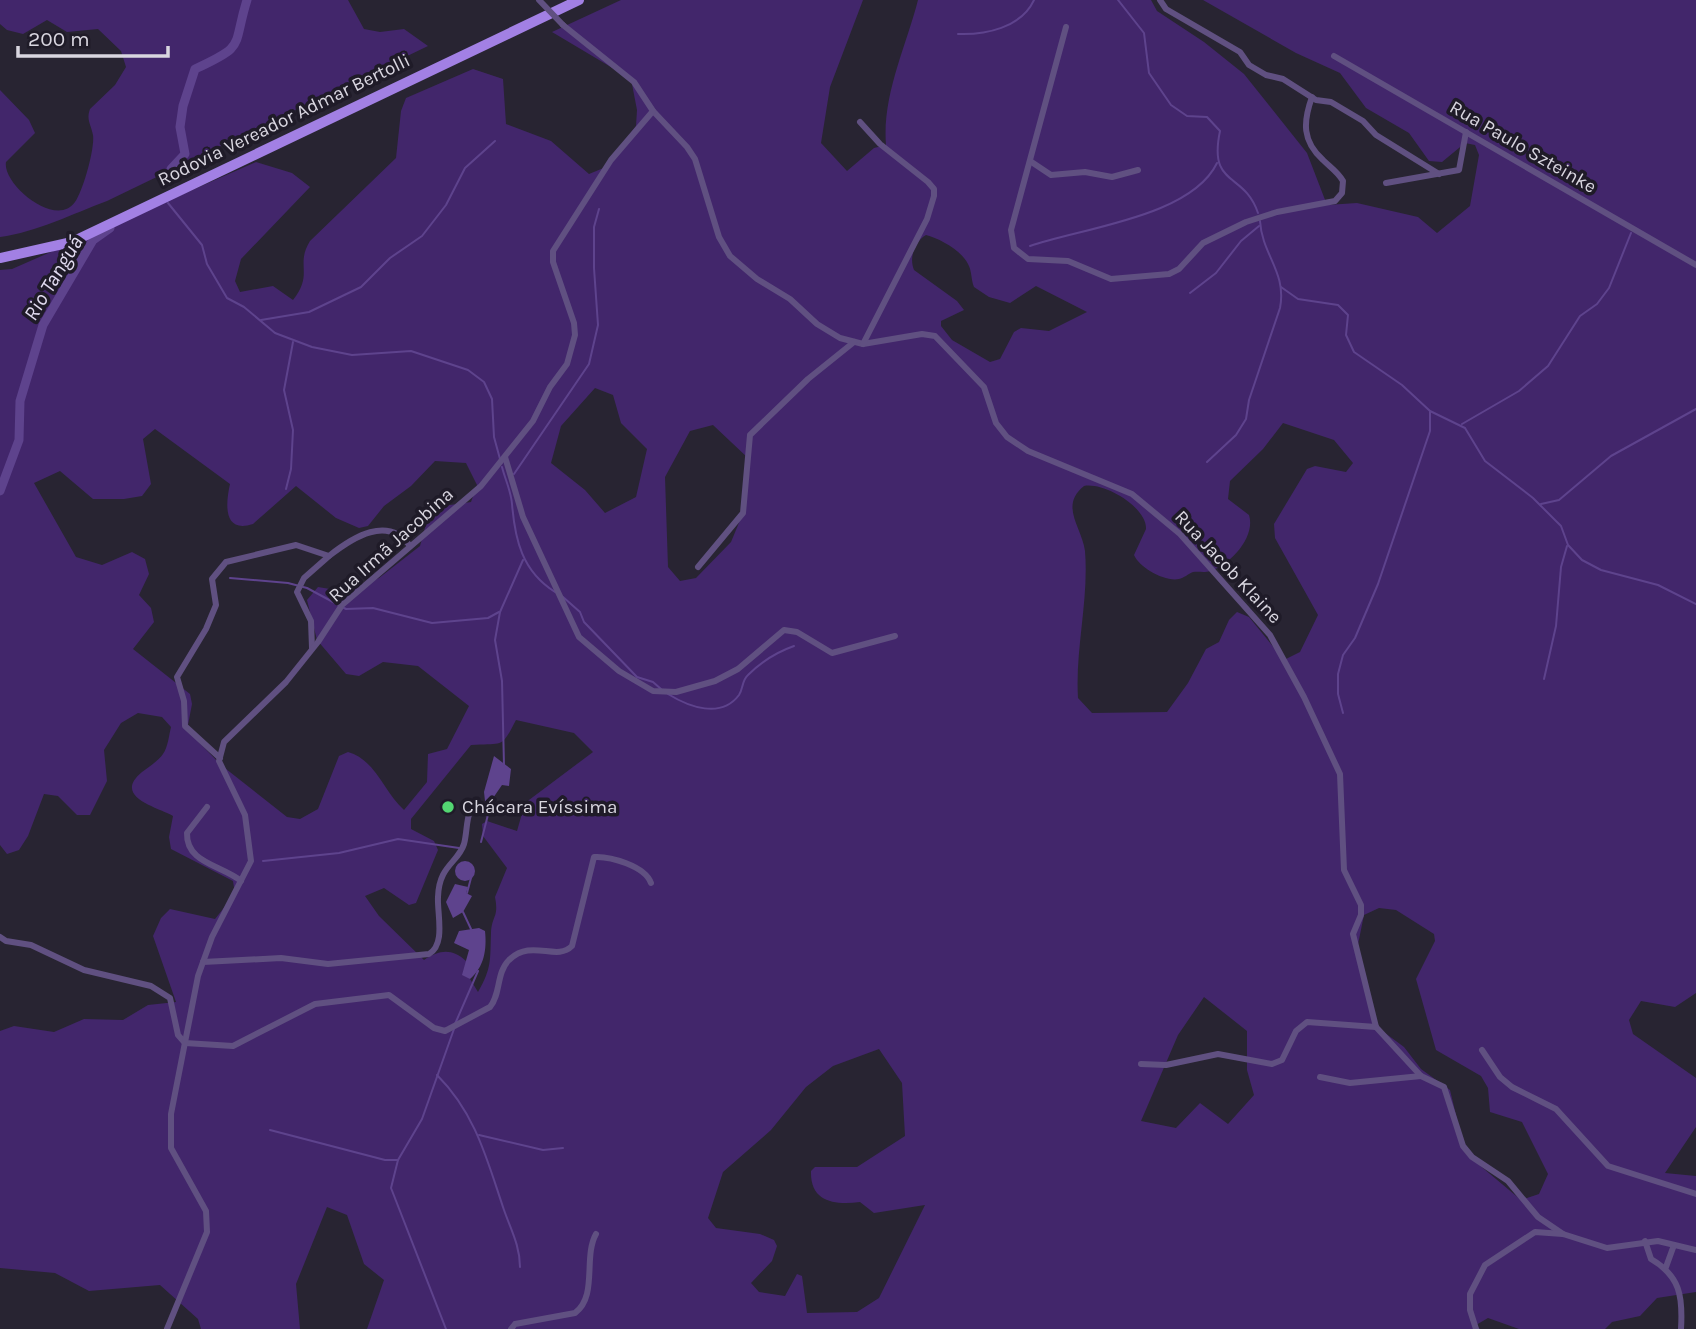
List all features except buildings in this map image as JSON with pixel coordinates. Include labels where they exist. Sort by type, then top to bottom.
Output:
[{"type":"highway","name":"Rodovia Vereador Admar Bertolli","points":[[0,258],[72,242],[579,0]]},
{"type":"street","points":[[538,0],[563,25],[634,82],[653,111]]},
{"type":"street","points":[[1160,0],[1170,11],[1242,54],[1249,65],[1269,76],[1283,79],[1312,97],[1331,102],[1363,121],[1376,135],[1439,174]]},
{"type":"street","points":[[1066,27],[1011,230],[1011,242],[1017,253],[1035,261],[1073,262],[1111,279],[1169,274],[1179,269],[1203,243],[1246,222],[1285,209],[1330,203],[1339,197],[1343,187],[1340,176],[1313,150],[1306,137],[1304,123],[1312,97]]},
{"type":"street","name":"Rua Paulo Szteinke","points":[[1334,56],[1696,265]]},
{"type":"street","name":"Rua Jacob Klaine","points":[[653,111],[695,159],[719,237],[730,256],[790,299],[817,324],[854,342],[863,344],[922,334],[935,336],[984,387],[996,424],[1007,437],[1028,451],[1132,494],[1180,534],[1270,635],[1304,697],[1340,774],[1344,870],[1361,905],[1361,915],[1353,934],[1361,957],[1368,1005],[1376,1027],[1421,1076],[1444,1087],[1463,1146],[1472,1157],[1508,1181],[1538,1217],[1563,1234]]},
{"type":"street","name":"Rua Irmã Jacobina","points":[[220,758],[224,742],[286,682],[342,605],[481,486],[533,421],[566,363],[575,335],[572,316],[553,262],[553,251],[611,160],[653,111]]},
{"type":"street","points":[[860,122],[880,144],[934,189],[927,219],[863,344]]},
{"type":"street","points":[[1386,183],[1460,168],[1466,132]]},
{"type":"street","points":[[1030,161],[1051,175],[1085,172],[1112,177],[1139,170]]},
{"type":"street","points":[[698,567],[743,513],[750,435],[808,379],[854,342]]},
{"type":"street","points":[[505,457],[523,517],[579,637],[619,671],[653,691],[676,692],[715,681],[738,669],[784,630],[797,632],[832,653],[895,636]]},
{"type":"street","points":[[312,649],[311,621],[297,592],[304,579],[345,543],[384,529],[397,532],[410,546]]},
{"type":"street","points":[[167,1329],[207,1232],[206,1211],[171,1148],[171,1114],[203,962],[251,861],[245,816],[220,758],[185,726],[184,701],[177,677],[198,646],[216,605],[212,579],[226,562],[296,545],[330,556]]},
{"type":"street","points":[[203,962],[281,958],[328,964],[429,954],[438,943],[438,895],[441,879],[445,867],[464,844],[470,811],[478,805],[499,806]]},
{"type":"street","points":[[207,807],[187,833],[188,847],[195,857],[230,872],[241,881]]},
{"type":"street","points":[[0,937],[6,941],[31,945],[85,970],[151,986],[170,998],[178,1035],[185,1043],[233,1046],[315,1004],[389,995],[434,1028],[445,1031],[495,1002],[503,969],[510,959],[534,948],[559,953],[572,946],[594,857],[634,868],[645,874],[651,883]]},
{"type":"street","points":[[1141,1064],[1166,1065],[1218,1054],[1272,1064],[1282,1060],[1296,1031],[1307,1022],[1376,1027]]},
{"type":"street","points":[[1482,1050],[1500,1077],[1512,1087],[1556,1109],[1608,1166],[1696,1194]]},
{"type":"street","points":[[1320,1077],[1350,1083],[1421,1076]]},
{"type":"street","points":[[1476,1329],[1470,1310],[1471,1294],[1485,1265],[1535,1232],[1563,1234],[1607,1248],[1632,1247],[1645,1241],[1696,1250]]},
{"type":"street","points":[[511,1329],[515,1324],[575,1312],[581,1308],[587,1293],[589,1254],[596,1234]]},
{"type":"street","points":[[1645,1241],[1651,1259],[1666,1267],[1675,1279],[1682,1308],[1681,1329]]},
{"type":"street","points":[[1666,1267],[1674,1245]]},
{"type":"shaded area","points":[[0,0],[348,0],[364,29],[380,32],[404,29],[428,46],[107,201],[41,227],[0,237],[0,90],[29,120],[35,133],[6,162],[12,181],[32,200],[44,207],[66,209],[78,196],[90,159],[93,135],[89,119],[90,109],[115,85],[126,67],[121,51],[98,29],[67,32],[47,20],[23,34],[7,30],[0,24]]},
{"type":"shaded area","points":[[621,0],[863,0],[830,87],[821,143],[847,171],[874,148],[886,145],[891,90],[918,0],[1151,0],[1157,11],[1204,42],[1244,74],[1307,153],[1327,205],[1357,203],[1418,217],[1437,233],[1470,206],[1479,155],[1475,145],[1465,143],[1442,162],[1429,161],[1409,133],[1366,108],[1340,73],[1296,53],[1203,0],[1696,0],[1696,993],[1675,1007],[1641,1001],[1629,1020],[1633,1034],[1696,1078],[1696,1127],[1665,1173],[1696,1176],[1696,1292],[1657,1298],[1640,1316],[1612,1322],[1605,1329],[1519,1329],[1488,1318],[1476,1325],[1480,1329],[367,1329],[384,1280],[364,1264],[347,1215],[327,1207],[296,1284],[300,1329],[201,1329],[198,1319],[160,1285],[89,1291],[55,1273],[0,1268],[0,1031],[14,1026],[54,1032],[84,1019],[123,1020],[148,1005],[176,1002],[153,936],[161,918],[170,909],[215,919],[235,894],[233,881],[171,849],[169,837],[173,816],[148,805],[134,795],[134,781],[159,759],[166,748],[171,727],[162,717],[138,713],[121,723],[104,750],[107,781],[90,815],[77,815],[58,796],[44,794],[28,836],[19,850],[7,854],[0,845],[0,270],[12,269],[256,162],[292,173],[310,187],[241,259],[235,281],[240,292],[273,286],[293,300],[302,283],[304,257],[310,241],[396,158],[401,111],[406,98],[473,69],[503,79],[506,124],[551,141],[589,174],[606,167],[636,126],[637,110],[631,79],[552,32]],"holes":[[[926,235],[956,250],[968,264],[974,287],[989,297],[1010,303],[1036,286],[1087,312],[1049,331],[1021,328],[1014,332],[1000,359],[990,362],[952,340],[941,326],[941,321],[964,310],[957,301],[914,270],[912,255],[918,242]],[[595,388],[613,395],[621,423],[647,449],[636,497],[605,513],[585,490],[551,463],[561,426]],[[1283,423],[1334,440],[1353,463],[1346,472],[1315,466],[1307,469],[1274,524],[1275,538],[1318,615],[1300,652],[1284,660],[1249,617],[1237,612],[1229,620],[1219,642],[1206,649],[1188,683],[1167,712],[1092,713],[1078,698],[1078,661],[1086,569],[1085,551],[1073,509],[1077,494],[1084,486],[1092,486],[1113,492],[1132,505],[1140,512],[1146,529],[1134,555],[1137,560],[1159,576],[1179,579],[1193,572],[1208,572],[1218,568],[1226,563],[1245,541],[1249,532],[1249,515],[1228,499],[1230,481],[1263,449]],[[713,425],[748,458],[743,513],[731,542],[696,578],[680,581],[668,567],[665,477],[690,431]],[[155,429],[230,484],[228,514],[236,524],[253,524],[296,486],[336,518],[359,528],[368,526],[384,506],[411,486],[435,461],[466,463],[477,485],[471,502],[436,507],[428,517],[420,546],[379,578],[348,592],[318,587],[307,600],[317,640],[346,674],[359,676],[383,662],[418,666],[469,706],[447,749],[428,754],[427,782],[404,810],[373,769],[358,756],[348,752],[339,756],[318,809],[300,819],[287,817],[221,765],[187,730],[192,704],[190,694],[133,649],[154,622],[151,608],[139,595],[149,574],[145,559],[132,552],[102,565],[76,557],[34,483],[60,471],[93,499],[142,496],[151,484],[143,439]],[[516,720],[574,733],[593,752],[525,803],[517,831],[487,821],[482,824],[483,836],[507,868],[495,897],[489,964],[478,992],[467,974],[466,961],[451,952],[435,954],[424,960],[379,916],[365,896],[384,888],[409,905],[416,903],[438,850],[434,841],[411,829],[411,819],[471,745],[496,744],[507,736]],[[1379,908],[1396,910],[1434,934],[1435,941],[1416,979],[1436,1050],[1481,1076],[1488,1088],[1490,1112],[1522,1122],[1548,1174],[1539,1194],[1521,1200],[1465,1153],[1450,1090],[1421,1069],[1404,1047],[1377,1027],[1356,954],[1364,915]],[[1204,997],[1247,1031],[1247,1070],[1254,1095],[1228,1124],[1200,1103],[1176,1128],[1141,1121],[1178,1035]],[[879,1049],[902,1083],[905,1136],[857,1167],[815,1167],[811,1171],[815,1190],[826,1200],[860,1202],[874,1213],[925,1205],[879,1298],[857,1312],[807,1313],[802,1276],[797,1274],[785,1296],[759,1292],[751,1283],[772,1261],[777,1246],[774,1240],[760,1234],[716,1228],[708,1218],[723,1172],[771,1130],[806,1087],[833,1066]]]},
{"type":"shaded area","points":[[494,756],[511,769],[509,786],[502,785],[491,801],[485,801],[484,792]]},
{"type":"shaded area","points":[[465,861],[472,864],[475,871],[472,878],[465,881],[458,878],[455,871],[458,864]]},
{"type":"shaded area","points":[[455,884],[468,887],[466,893],[472,896],[463,912],[453,918],[446,902]]},
{"type":"shaded area","points":[[479,928],[485,931],[485,951],[479,969],[470,979],[462,975],[469,950],[454,943],[459,931]]},
{"type":"waterway","name":"Rio Tanguá","points":[[171,169],[185,154],[180,127],[183,106],[195,69],[223,55],[235,43],[247,0]]},
{"type":"waterway","points":[[958,34],[1001,28],[1020,17],[1034,0]]},
{"type":"waterway","points":[[1118,0],[1144,33],[1149,73],[1171,105],[1187,116],[1207,117],[1220,131],[1218,149],[1223,171],[1244,190],[1258,213]]},
{"type":"waterway","points":[[261,320],[309,312],[361,287],[390,258],[422,236],[446,205],[465,168],[495,141]]},
{"type":"waterway","points":[[1030,246],[1160,208],[1184,196],[1204,181],[1217,163]]},
{"type":"waterway","points":[[168,203],[202,245],[207,264],[227,298],[244,307],[275,333],[312,347],[352,355],[411,351],[468,370],[484,382],[492,399],[494,437],[500,459]]},
{"type":"waterway","points":[[514,474],[589,364],[598,325],[594,227],[599,209]]},
{"type":"waterway","points":[[1207,462],[1236,435],[1246,419],[1249,400],[1280,308],[1280,284],[1265,244],[1260,221]]},
{"type":"waterway","points":[[1190,293],[1216,273],[1241,241],[1259,226]]},
{"type":"waterway","name":"Rio Tanguá","points":[[0,491],[19,440],[20,401],[43,325],[93,240],[110,228]]},
{"type":"waterway","points":[[1462,424],[1519,391],[1548,366],[1580,316],[1597,304],[1609,288],[1631,233]]},
{"type":"waterway","points":[[1281,287],[1298,299],[1338,305],[1348,315],[1346,335],[1354,352],[1402,385],[1430,411],[1465,428],[1485,461],[1533,498],[1561,526],[1568,545],[1582,560],[1601,570],[1658,585],[1696,604]]},
{"type":"waterway","points":[[286,489],[291,469],[293,430],[284,390],[293,342]]},
{"type":"waterway","points":[[1541,504],[1559,500],[1611,456],[1696,409]]},
{"type":"waterway","points":[[1343,713],[1338,694],[1338,674],[1343,655],[1355,638],[1378,584],[1430,431],[1430,412]]},
{"type":"waterway","points":[[502,467],[522,554],[535,574],[555,592]]},
{"type":"waterway","points":[[1544,679],[1556,626],[1561,567],[1567,546]]},
{"type":"waterway","points":[[504,765],[502,681],[495,640],[500,612],[523,560]]},
{"type":"waterway","points":[[230,578],[288,583],[307,588],[346,609],[373,608],[432,623],[488,618],[499,612]]},
{"type":"waterway","points":[[563,597],[580,612],[584,622],[637,677],[653,682],[661,689]]},
{"type":"waterway","points":[[668,694],[695,706],[714,709],[723,707],[739,695],[746,677],[753,670],[781,651],[794,646]]},
{"type":"waterway","points":[[481,842],[490,807]]},
{"type":"waterway","points":[[263,861],[339,853],[398,839],[459,848]]},
{"type":"waterway","points":[[467,893],[471,878]]},
{"type":"waterway","points":[[463,912],[471,929]]},
{"type":"waterway","points":[[455,1024],[478,971]]},
{"type":"waterway","points":[[446,1329],[391,1188],[398,1160],[422,1119],[454,1029]]},
{"type":"waterway","points":[[437,1075],[462,1106],[479,1138],[515,1238],[520,1267]]},
{"type":"waterway","points":[[270,1130],[385,1160],[398,1160]]},
{"type":"waterway","points":[[479,1135],[543,1150],[563,1148]]},
{"type":"place","name":"Chácara Evíssima","points":[[448,807]]}]
